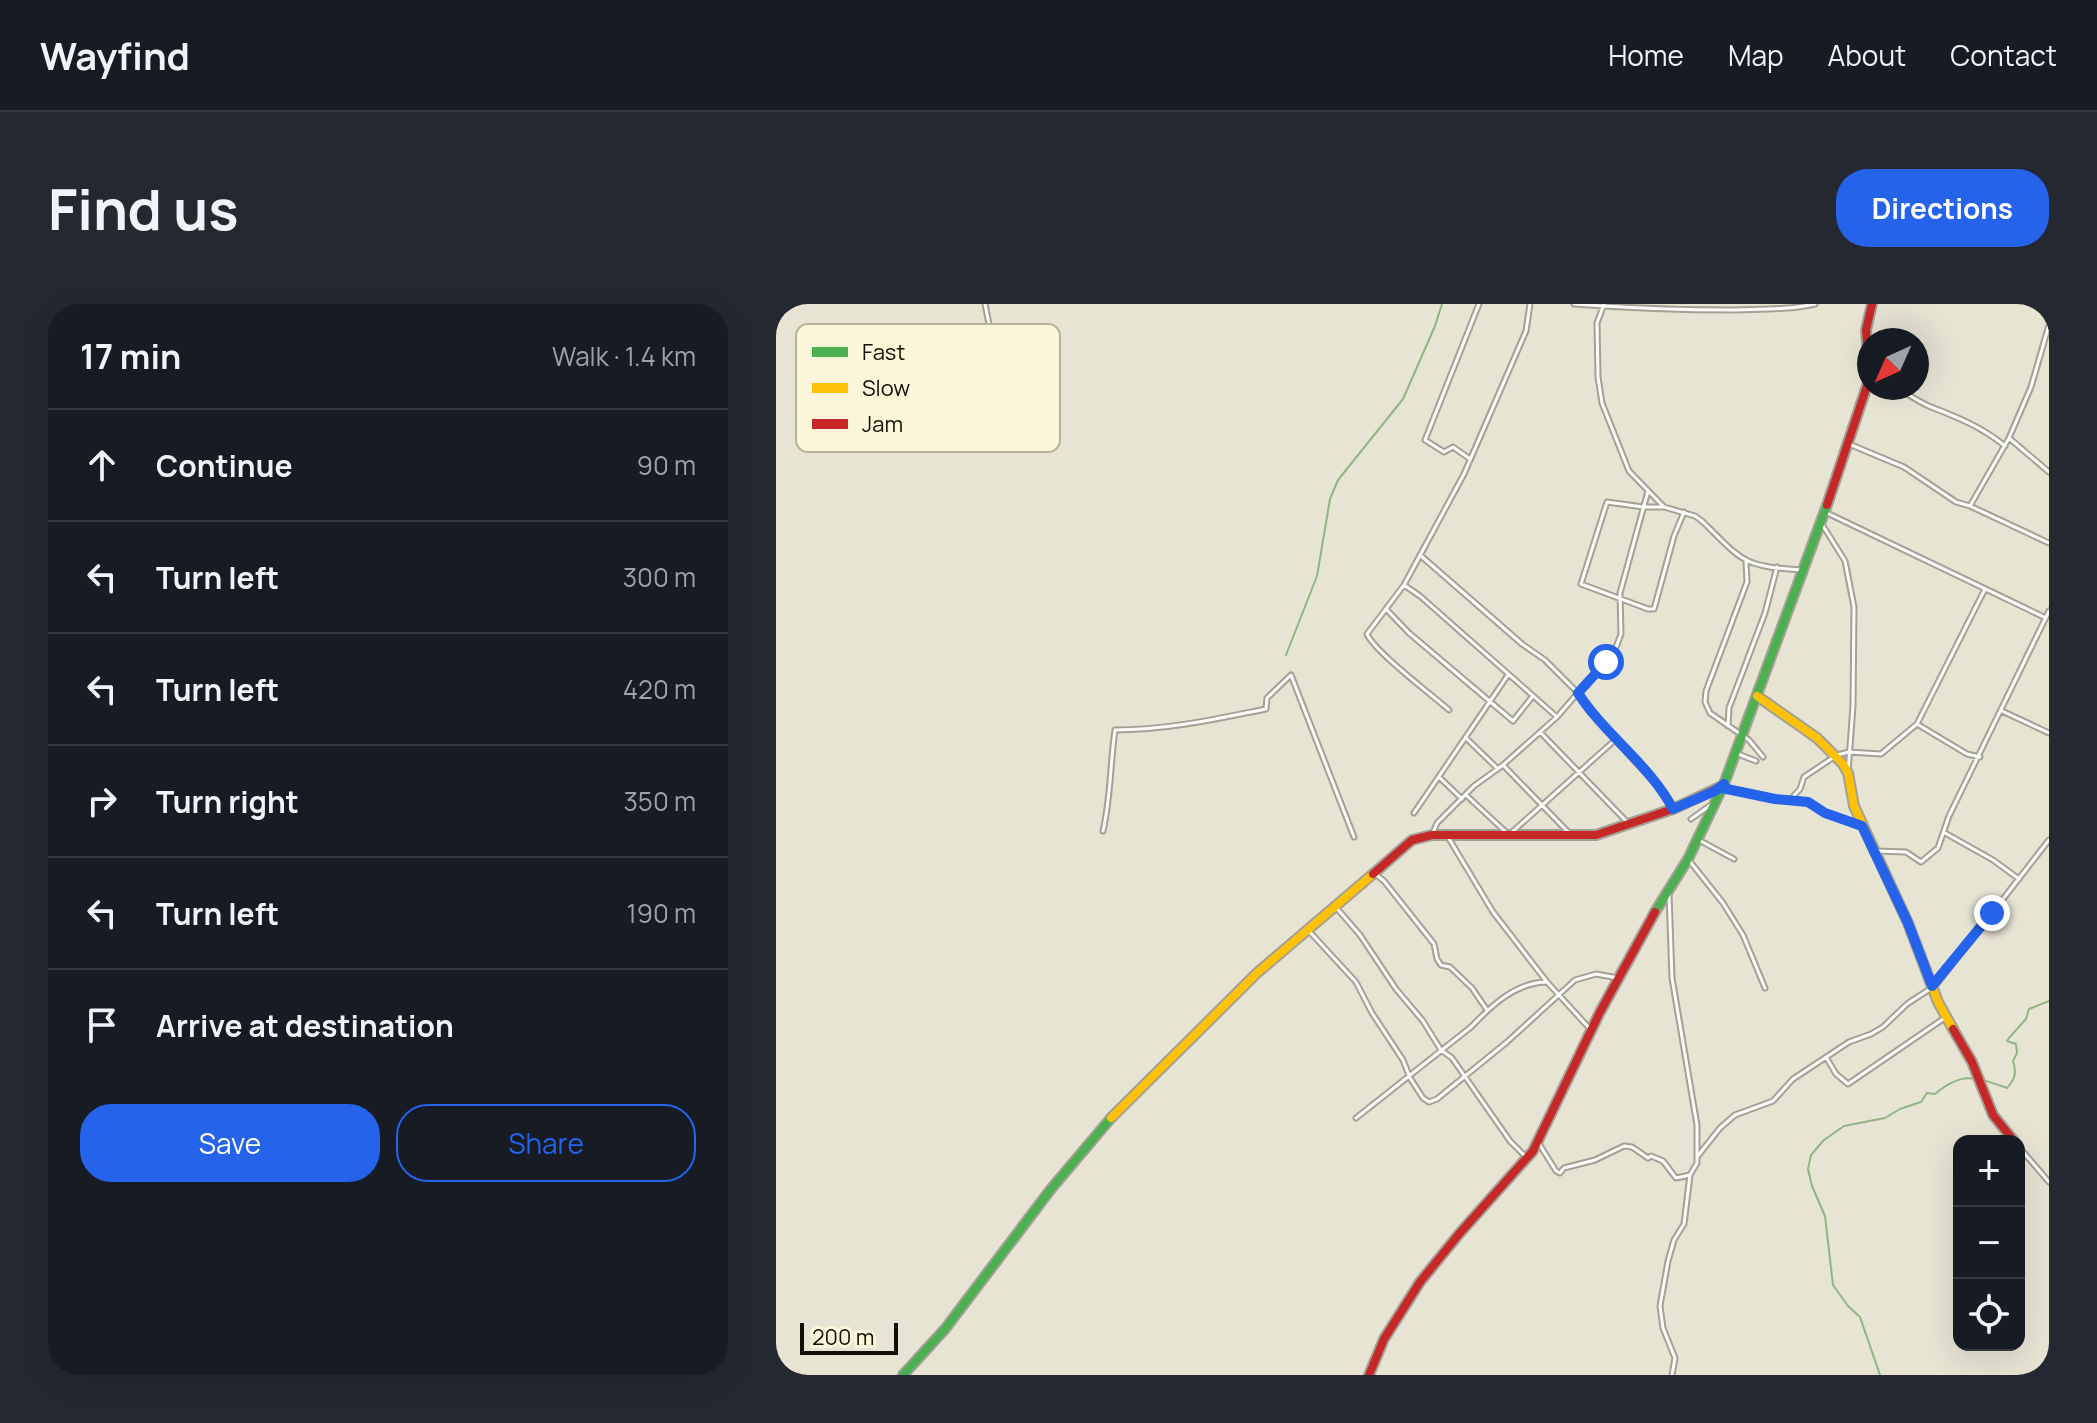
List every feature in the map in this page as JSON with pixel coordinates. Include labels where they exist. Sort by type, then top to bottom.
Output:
[{"type":"street","points":[[985,304],[989,324]]},
{"type":"street","points":[[1470,459],[1453,447],[1443,452],[1425,441],[1479,304]]},
{"type":"street","points":[[1449,710],[1367,637],[1367,632],[1404,585],[1470,459],[1526,331],[1530,304]]},
{"type":"street","points":[[1574,304],[1655,310],[1815,304]]},
{"type":"street","points":[[1866,328],[1872,304]]},
{"type":"street","points":[[1604,305],[1597,323],[1598,377],[1603,409],[1629,471],[1664,507]]},
{"type":"street","points":[[1970,506],[2009,438],[2031,387],[2049,325]]},
{"type":"street","points":[[1369,1375],[1377,1348],[1421,1284],[1457,1236],[1528,1159],[1618,978],[1688,859],[1736,753],[1863,400]]},
{"type":"street","points":[[1918,400],[1975,425],[2005,446]]},
{"type":"street","points":[[2009,438],[2049,472]]},
{"type":"street","points":[[1849,444],[1904,467],[1956,502],[2049,543]]},
{"type":"street","points":[[1432,835],[1437,823],[1466,795],[1557,717],[1606,662],[1619,642],[1622,623],[1620,593],[1648,491]]},
{"type":"street","points":[[1684,512],[1674,536],[1654,609],[1582,586],[1581,577],[1606,503],[1613,502],[1684,512],[1702,521],[1746,562],[1802,570]]},
{"type":"street","points":[[1823,511],[2046,618]]},
{"type":"street","points":[[1820,521],[1845,561],[1852,595],[1850,793],[1946,1017],[1972,1062],[1993,1115],[2009,1135]]},
{"type":"street","points":[[1420,555],[1522,644],[1545,660],[1578,693],[1589,711],[1661,790],[1673,809]]},
{"type":"street","points":[[1746,562],[1747,582],[1706,691],[1707,708],[1742,735],[1763,757]]},
{"type":"street","points":[[1728,726],[1729,708],[1765,613],[1777,567]]},
{"type":"street","points":[[1404,585],[1557,717]]},
{"type":"street","points":[[1790,800],[1800,789],[1804,777],[1837,755],[1849,752],[1881,754],[1917,724],[1985,589]]},
{"type":"street","points":[[1387,610],[1409,633],[1513,721],[1533,696]]},
{"type":"street","points":[[1873,850],[1906,852],[1917,861],[1924,861],[1938,848],[1949,816],[2049,611]]},
{"type":"street","points":[[1103,831],[1115,730],[1152,730],[1266,709],[1267,698],[1291,675],[1354,837]]},
{"type":"street","points":[[1414,813],[1508,675]]},
{"type":"street","points":[[1757,696],[1837,755],[1848,773]]},
{"type":"street","points":[[2002,711],[2049,733]]},
{"type":"street","points":[[1917,724],[1967,754],[1980,757]]},
{"type":"street","points":[[1540,732],[1629,824]]},
{"type":"street","points":[[1466,737],[1498,769]]},
{"type":"street","points":[[1508,836],[1615,740]]},
{"type":"street","points":[[1736,753],[1756,761]]},
{"type":"street","points":[[1503,765],[1571,837]]},
{"type":"street","points":[[1439,777],[1462,799]]},
{"type":"street","points":[[903,1375],[945,1329],[1100,1129],[1257,973],[1412,840],[1432,835],[1596,835],[1673,809],[1723,786],[1808,802],[1825,813],[1862,826]]},
{"type":"street","points":[[1466,795],[1508,836]]},
{"type":"street","points":[[1691,819],[1715,802]]},
{"type":"street","points":[[1945,833],[1993,860],[2019,879]]},
{"type":"street","points":[[1447,836],[1493,912],[1547,982],[1591,1030]]},
{"type":"street","points":[[1697,839],[1734,859]]},
{"type":"street","points":[[1697,1157],[1720,1128],[1735,1115],[1773,1101],[1793,1079],[1849,1042],[1883,1027],[1932,986],[2049,840]]},
{"type":"street","points":[[1688,859],[1723,903],[1743,935],[1765,988]]},
{"type":"street","points":[[1373,872],[1384,881],[1434,944],[1441,965],[1450,967],[1472,988],[1487,1011]]},
{"type":"street","points":[[1669,893],[1672,978],[1696,1106],[1697,1157],[1690,1175],[1684,1224],[1670,1253],[1660,1306],[1663,1328],[1675,1358],[1672,1375]]},
{"type":"street","points":[[1334,905],[1360,935],[1441,1050],[1452,1058],[1510,1141],[1528,1159]]},
{"type":"street","points":[[1307,929],[1353,977],[1369,1010],[1403,1060],[1423,1098],[1429,1102],[1465,1076],[1575,980],[1587,975],[1618,978]]},
{"type":"street","points":[[1356,1118],[1520,987],[1533,982],[1547,982]]},
{"type":"street","points":[[1826,1057],[1841,1080],[1848,1084],[1946,1017]]},
{"type":"street","points":[[1538,1142],[1560,1173],[1564,1168],[1595,1160],[1624,1146],[1632,1147],[1648,1158],[1651,1156],[1661,1160],[1676,1178],[1690,1175]]},
{"type":"street","points":[[2025,1154],[2049,1182]]},
{"type":"waterway","points":[[1286,655],[1317,576],[1330,499],[1338,480],[1403,399],[1442,304]]},
{"type":"waterway","points":[[1880,1375],[1860,1317],[1833,1285],[1825,1216],[1808,1169],[1811,1155],[1824,1140],[1844,1126],[1885,1118],[1921,1102],[1927,1093],[1935,1094],[1961,1079],[1978,1079],[2007,1088],[2014,1076],[2013,1061],[2017,1053],[2016,1044],[2007,1041],[2026,1019],[2029,1009],[2049,1001]]},
{"type":"traffic: fast","points":[[1655,912],[1688,859],[1724,784],[1827,505]]},
{"type":"traffic: fast","points":[[903,1375],[945,1329],[1051,1189],[1111,1118]]},
{"type":"traffic: slow","points":[[1757,696],[1817,738],[1843,764],[1848,773],[1854,806],[1908,923],[1938,1002],[1953,1029]]},
{"type":"traffic: slow","points":[[1111,1118],[1257,973],[1373,874]]},
{"type":"traffic: jam","points":[[1866,328],[1872,304]]},
{"type":"traffic: jam","points":[[1827,505],[1862,400]]},
{"type":"traffic: jam","points":[[1373,874],[1412,840],[1432,835],[1596,835],[1673,809],[1720,787]]},
{"type":"traffic: jam","points":[[1369,1375],[1384,1339],[1420,1282],[1533,1151],[1600,1012],[1655,912]]},
{"type":"traffic: jam","points":[[1953,1029],[1972,1062],[1993,1115],[2009,1135]]},
{"type":"route","points":[[1606,662],[1578,693],[1589,711],[1661,790],[1673,809],[1724,784],[1722,788],[1749,794],[1808,802],[1825,813],[1862,826],[1908,923],[1932,986],[1938,983],[1992,913]]}]
